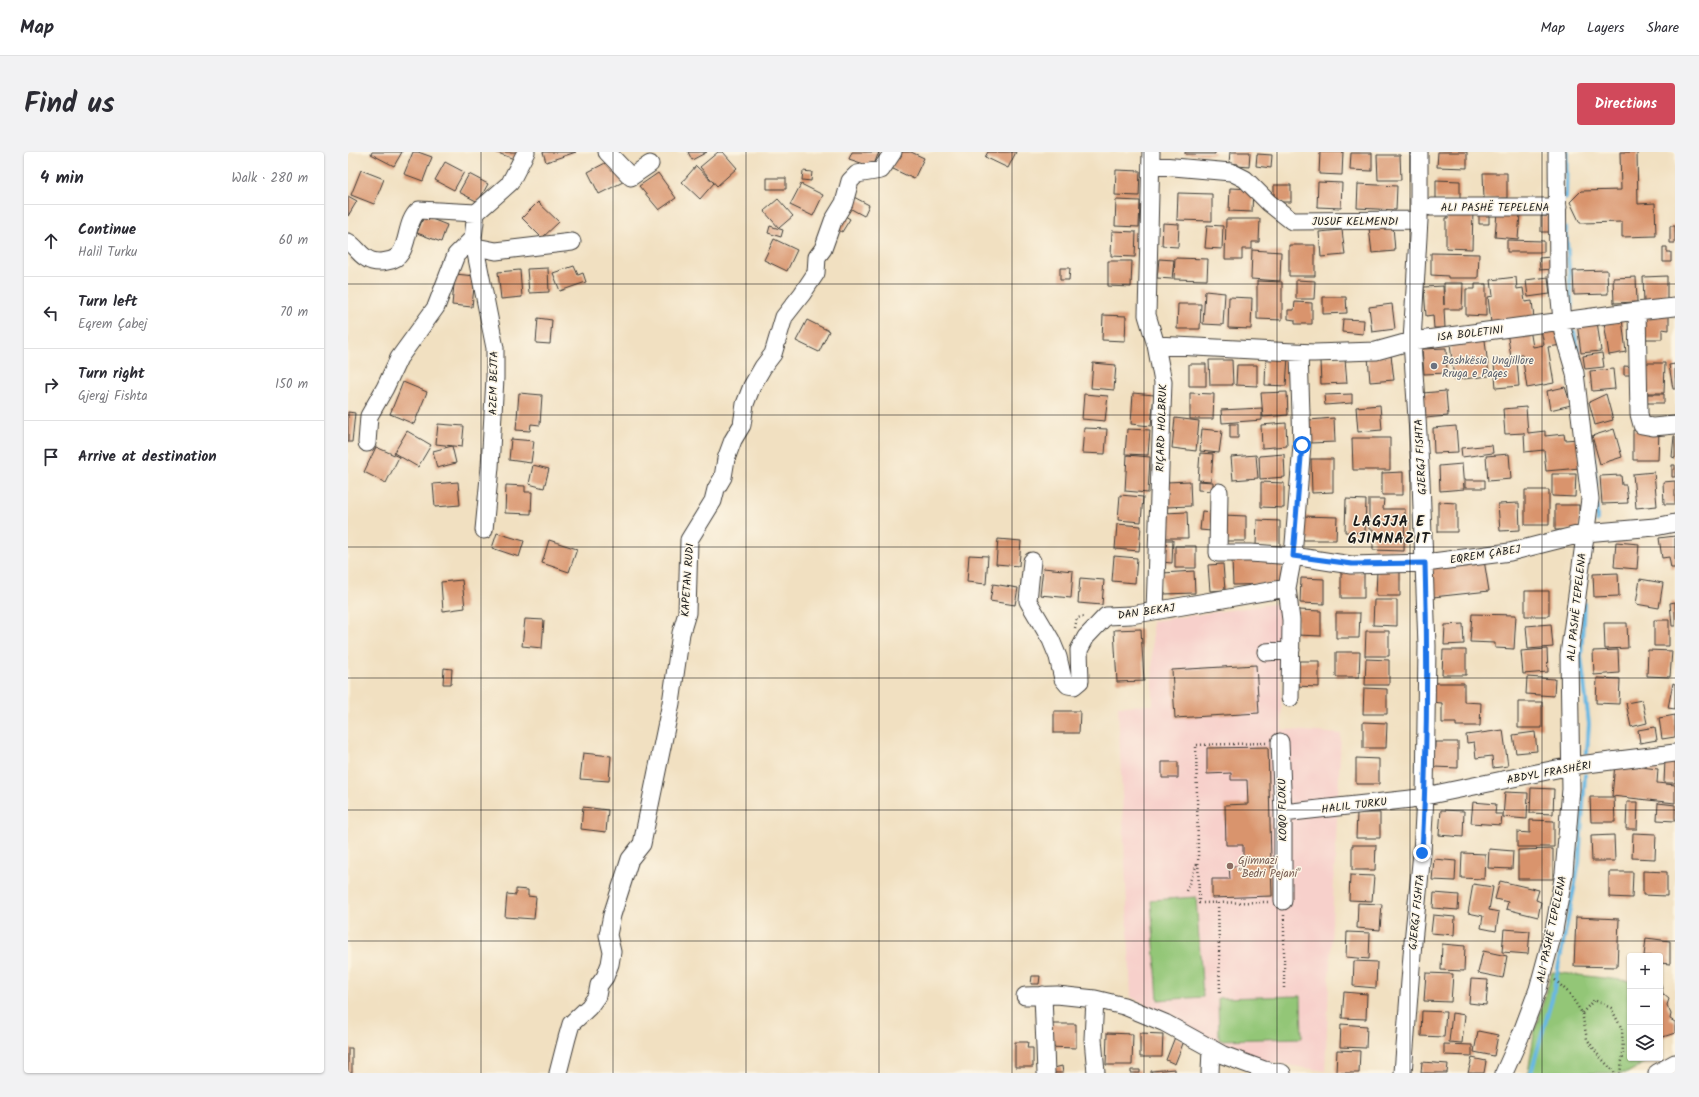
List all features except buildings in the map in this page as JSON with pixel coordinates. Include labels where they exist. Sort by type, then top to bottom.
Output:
[{"type":"street","points":[[348,242],[363,257],[373,262],[393,260],[399,257],[403,250],[413,215],[419,210],[476,213],[510,183],[526,152]]},
{"type":"street","points":[[607,152],[631,177],[650,164]]},
{"type":"street","name":"KAPETAN RUDI","points":[[558,1073],[572,1024],[590,1007],[597,996],[599,985],[605,977],[610,964],[612,952],[608,935],[613,909],[630,859],[642,844],[671,702],[681,633],[686,613],[689,540],[713,501],[716,489],[723,477],[726,459],[733,440],[742,425],[745,404],[763,366],[773,354],[784,317],[816,273],[817,257],[823,250],[833,221],[844,203],[850,181],[857,174],[881,170],[893,152]]},
{"type":"street","name":"GJERGJ FISHTA","points":[[1403,1073],[1413,942],[1422,853],[1425,796],[1427,646],[1425,563],[1422,481],[1412,341],[1419,220],[1419,152]]},
{"type":"street","name":"ALI PASHË TEPELENA","points":[[1504,1073],[1520,1037],[1538,989],[1554,930],[1564,873],[1571,789],[1569,656],[1590,499],[1575,373],[1563,332],[1558,278],[1557,152]]},
{"type":"street","name":"JUSUF KELMENDI","points":[[1151,159],[1231,172],[1245,179],[1269,203],[1292,221],[1419,220]]},
{"type":"street","name":"RIÇARD HOLBRUK","points":[[1151,159],[1148,315],[1156,345],[1163,382],[1155,610]]},
{"type":"street","name":"ALI PASHË TEPELENA","points":[[1431,207],[1558,207]]},
{"type":"street","name":"AZEM BEJTA","points":[[476,213],[471,243],[494,348],[494,386],[484,530]]},
{"type":"street","points":[[367,443],[369,416],[385,388],[398,358],[436,307],[456,255],[471,243],[496,251],[572,242]]},
{"type":"street","name":"ISA BOLETINI","points":[[1156,345],[1299,353],[1376,351],[1412,341],[1675,307]]},
{"type":"street","points":[[1637,311],[1639,414],[1642,425],[1653,427],[1675,424]]},
{"type":"street","points":[[1290,698],[1291,620],[1287,588],[1293,556],[1302,445],[1299,353]]},
{"type":"street","points":[[1218,492],[1218,553],[1293,556]]},
{"type":"street","name":"EQREM ÇABEJ","points":[[1293,556],[1352,564],[1425,563],[1510,552],[1585,532],[1675,523]]},
{"type":"street","name":"DAN BEKAJ","points":[[1032,561],[1028,601],[1051,640],[1058,657],[1063,679],[1068,685],[1074,686],[1080,681],[1080,650],[1086,637],[1106,616],[1131,614],[1230,599],[1287,588]]},
{"type":"street","points":[[1266,652],[1291,650]]},
{"type":"street","name":"KOQO FLOKU","points":[[1280,742],[1283,813],[1283,902]]},
{"type":"street","name":"ABDYL FRASHËRI","points":[[1425,796],[1571,766],[1675,753]]},
{"type":"street","name":"HALIL TURKU","points":[[1283,813],[1425,796]]},
{"type":"street","points":[[1043,995],[1046,1073]]},
{"type":"street","points":[[1025,996],[1057,995],[1095,999],[1124,1006],[1166,1023],[1224,1055],[1264,1070],[1282,1073]]},
{"type":"street","points":[[1095,999],[1094,1039],[1096,1073]]},
{"type":"street","points":[[1210,1073],[1211,1048]]},
{"type":"street","points":[[1656,1073],[1675,1063]]},
{"type":"path","points":[[1280,742],[1196,745],[1199,903],[1283,902],[1284,990]]},
{"type":"path","points":[[1186,891],[1198,862]]},
{"type":"path","points":[[1218,902],[1220,992]]},
{"type":"path","points":[[1559,983],[1569,993],[1582,1013],[1587,1040],[1599,1056],[1615,1073]]},
{"type":"path","points":[[1582,1013],[1594,1000],[1611,1008],[1622,1029],[1623,1054],[1620,1073]]},
{"type":"shaded area","name":"Gjimnazi \"Bedri Pejani\"","points":[[1279,603],[1282,729],[1341,734],[1325,1071],[1261,1061],[1199,1033],[1131,997],[1118,706],[1153,705],[1152,621]]},
{"type":"green space","points":[[1196,897],[1203,997],[1158,1000],[1151,900]]},
{"type":"green space","points":[[1552,972],[1627,981],[1627,1061],[1648,1061],[1627,1073],[1528,1073],[1534,1034]]},
{"type":"green space","points":[[1301,996],[1302,1038],[1219,1040],[1218,998]]},
{"type":"waterway","points":[[1566,198],[1567,152]]},
{"type":"waterway","points":[[1566,228],[1572,309]]},
{"type":"waterway","points":[[1574,331],[1580,360]]},
{"type":"waterway","points":[[1592,444],[1596,485]]},
{"type":"waterway","points":[[1597,505],[1597,521]]},
{"type":"waterway","points":[[1584,604],[1581,657],[1589,724],[1587,753]]},
{"type":"waterway","points":[[1531,1073],[1552,999],[1579,863],[1585,775]]},
{"type":"place","name":"Bashkësia Ungjillore Rruga e Paqes","points":[[1434,366]]},
{"type":"place","name":"Gjimnazi \"Bedri Pejani\"","points":[[1230,866]]},
{"type":"district","name":"LAGJJA E GJIMNAZIT","points":[[1389,530]]},
{"type":"route","points":[[1302,445],[1293,556],[1352,564],[1425,563],[1427,646],[1425,796],[1422,853]]}]
